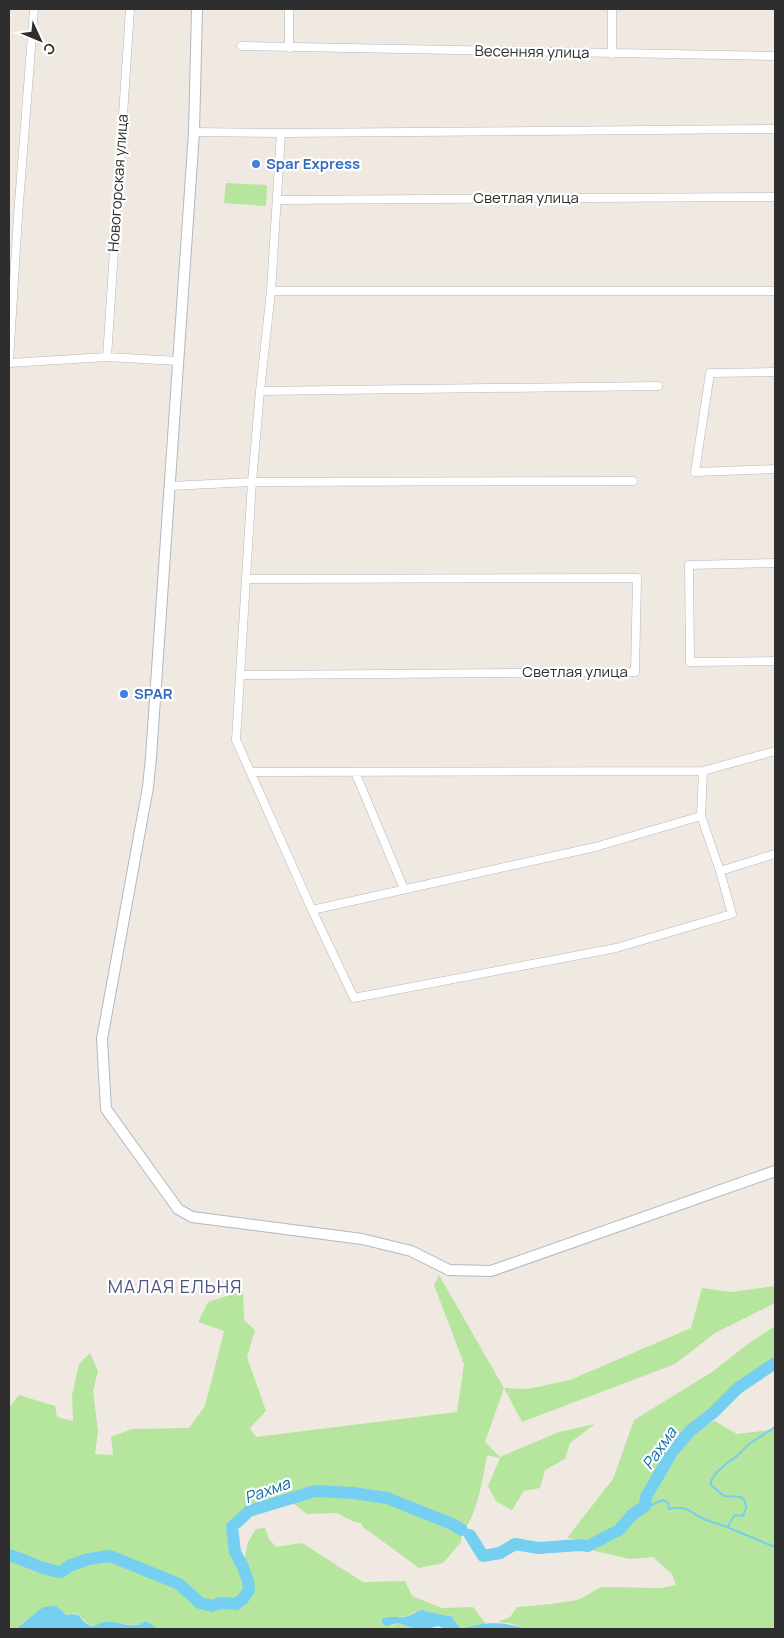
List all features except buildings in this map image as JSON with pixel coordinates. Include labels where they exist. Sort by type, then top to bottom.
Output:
[{"type":"street","points":[[34,9],[18,206],[9,362],[107,356],[178,361]]},
{"type":"street","name":"Новогорская улица","points":[[107,356],[130,9]]},
{"type":"street","points":[[197,9],[194,132],[148,786],[102,1039],[106,1110],[178,1209],[192,1217],[362,1239],[411,1251],[449,1270],[491,1271],[775,1171]]},
{"type":"street","points":[[289,9],[289,48]]},
{"type":"street","points":[[612,9],[612,54]]},
{"type":"street","name":"Весенняя улица","points":[[241,46],[775,56]]},
{"type":"street","points":[[194,132],[775,129]]},
{"type":"street","points":[[281,133],[271,292],[252,482],[236,740],[312,910],[354,998],[616,948],[732,914],[720,871],[701,816],[703,771]]},
{"type":"street","name":"Светлая улица","points":[[277,200],[775,197]]},
{"type":"street","points":[[271,292],[775,291]]},
{"type":"street","points":[[775,372],[710,373],[695,472],[775,469]]},
{"type":"street","points":[[260,391],[658,386]]},
{"type":"street","points":[[170,486],[252,482],[633,481]]},
{"type":"street","points":[[775,563],[689,565],[690,662],[775,660]]},
{"type":"street","name":"Светлая улица","points":[[240,675],[635,672],[637,578],[246,579]]},
{"type":"street","points":[[251,772],[703,771],[775,751]]},
{"type":"street","points":[[355,772],[404,889]]},
{"type":"street","points":[[312,910],[595,847],[701,816]]},
{"type":"street","points":[[720,871],[775,854]]},
{"type":"green space","points":[[226,183],[267,185],[266,206],[224,203]]},
{"type":"green space","points":[[439,1275],[504,1388],[485,1442],[500,1457],[559,1432],[595,1424],[570,1443],[565,1459],[545,1470],[540,1488],[524,1491],[512,1510],[496,1501],[488,1486],[500,1458],[487,1455],[479,1496],[471,1518],[462,1530],[461,1542],[443,1563],[419,1568],[363,1527],[361,1523],[352,1521],[337,1513],[307,1514],[288,1499],[249,1511],[232,1527],[235,1552],[243,1566],[248,1542],[256,1529],[265,1528],[269,1539],[276,1547],[302,1543],[363,1582],[405,1581],[412,1596],[442,1608],[473,1607],[486,1624],[460,1629],[451,1618],[454,1616],[414,1612],[407,1616],[398,1617],[391,1626],[398,1623],[416,1629],[158,1629],[146,1621],[142,1624],[134,1625],[104,1622],[96,1626],[89,1625],[75,1613],[66,1615],[43,1607],[16,1629],[9,1629],[9,1407],[19,1395],[55,1406],[57,1417],[73,1421],[72,1395],[79,1364],[90,1353],[98,1371],[93,1391],[98,1432],[95,1454],[113,1455],[111,1437],[132,1429],[189,1428],[205,1406],[224,1331],[198,1322],[208,1302],[243,1291],[244,1320],[255,1330],[247,1357],[266,1411],[250,1428],[256,1437],[457,1412],[464,1364],[434,1285]]},
{"type":"green space","points":[[775,1286],[775,1303],[715,1333],[675,1364],[522,1422],[504,1388],[528,1389],[570,1380],[691,1328],[702,1288],[732,1292]]},
{"type":"green space","points":[[775,1326],[775,1359],[728,1391],[684,1432],[673,1449],[690,1431],[715,1421],[737,1434],[770,1430],[775,1427],[775,1629],[527,1629],[509,1623],[498,1622],[510,1617],[517,1607],[578,1600],[601,1587],[660,1588],[676,1585],[672,1574],[653,1557],[630,1559],[595,1551],[588,1546],[619,1530],[632,1515],[645,1506],[646,1497],[667,1459],[639,1505],[616,1527],[586,1540],[567,1538],[613,1479],[634,1420],[712,1372],[749,1343]]},
{"type":"water","points":[[56,1606],[66,1615],[78,1615],[85,1623],[91,1626],[104,1622],[136,1625],[146,1621],[158,1629],[16,1629],[43,1607]]},
{"type":"water","points":[[424,1610],[455,1617],[452,1618],[461,1629],[446,1629],[438,1626],[416,1629],[398,1623],[386,1626],[382,1623],[382,1619],[385,1618],[405,1617]]},
{"type":"water","points":[[494,1623],[527,1629],[461,1629]]},
{"type":"waterway","name":"Рахма","points":[[470,1535],[483,1556],[500,1553],[515,1544],[538,1548],[588,1546],[619,1530],[632,1515],[645,1506],[646,1497],[672,1452],[690,1431],[714,1412],[738,1388],[775,1363]]},
{"type":"waterway","points":[[645,1506],[663,1500],[668,1503],[669,1509],[684,1509],[704,1519],[728,1527],[735,1515],[743,1516],[746,1508],[745,1501],[741,1497],[724,1496],[711,1485],[711,1481],[716,1473],[749,1444],[775,1427]]},
{"type":"waterway","name":"Рахма","points":[[9,1555],[48,1570],[61,1572],[71,1565],[89,1559],[110,1556],[179,1584],[200,1603],[212,1606],[220,1603],[236,1604],[242,1600],[249,1590],[243,1567],[235,1552],[232,1527],[249,1511],[315,1491],[353,1493],[387,1498],[452,1524],[462,1530]]},
{"type":"waterway","points":[[729,1528],[775,1547]]},
{"type":"place","name":"Spar Express","points":[[256,164]]},
{"type":"place","name":"SPAR","points":[[124,694]]},
{"type":"district","name":"МАЛАЯ ЕЛЬНЯ","points":[[175,1287]]}]
